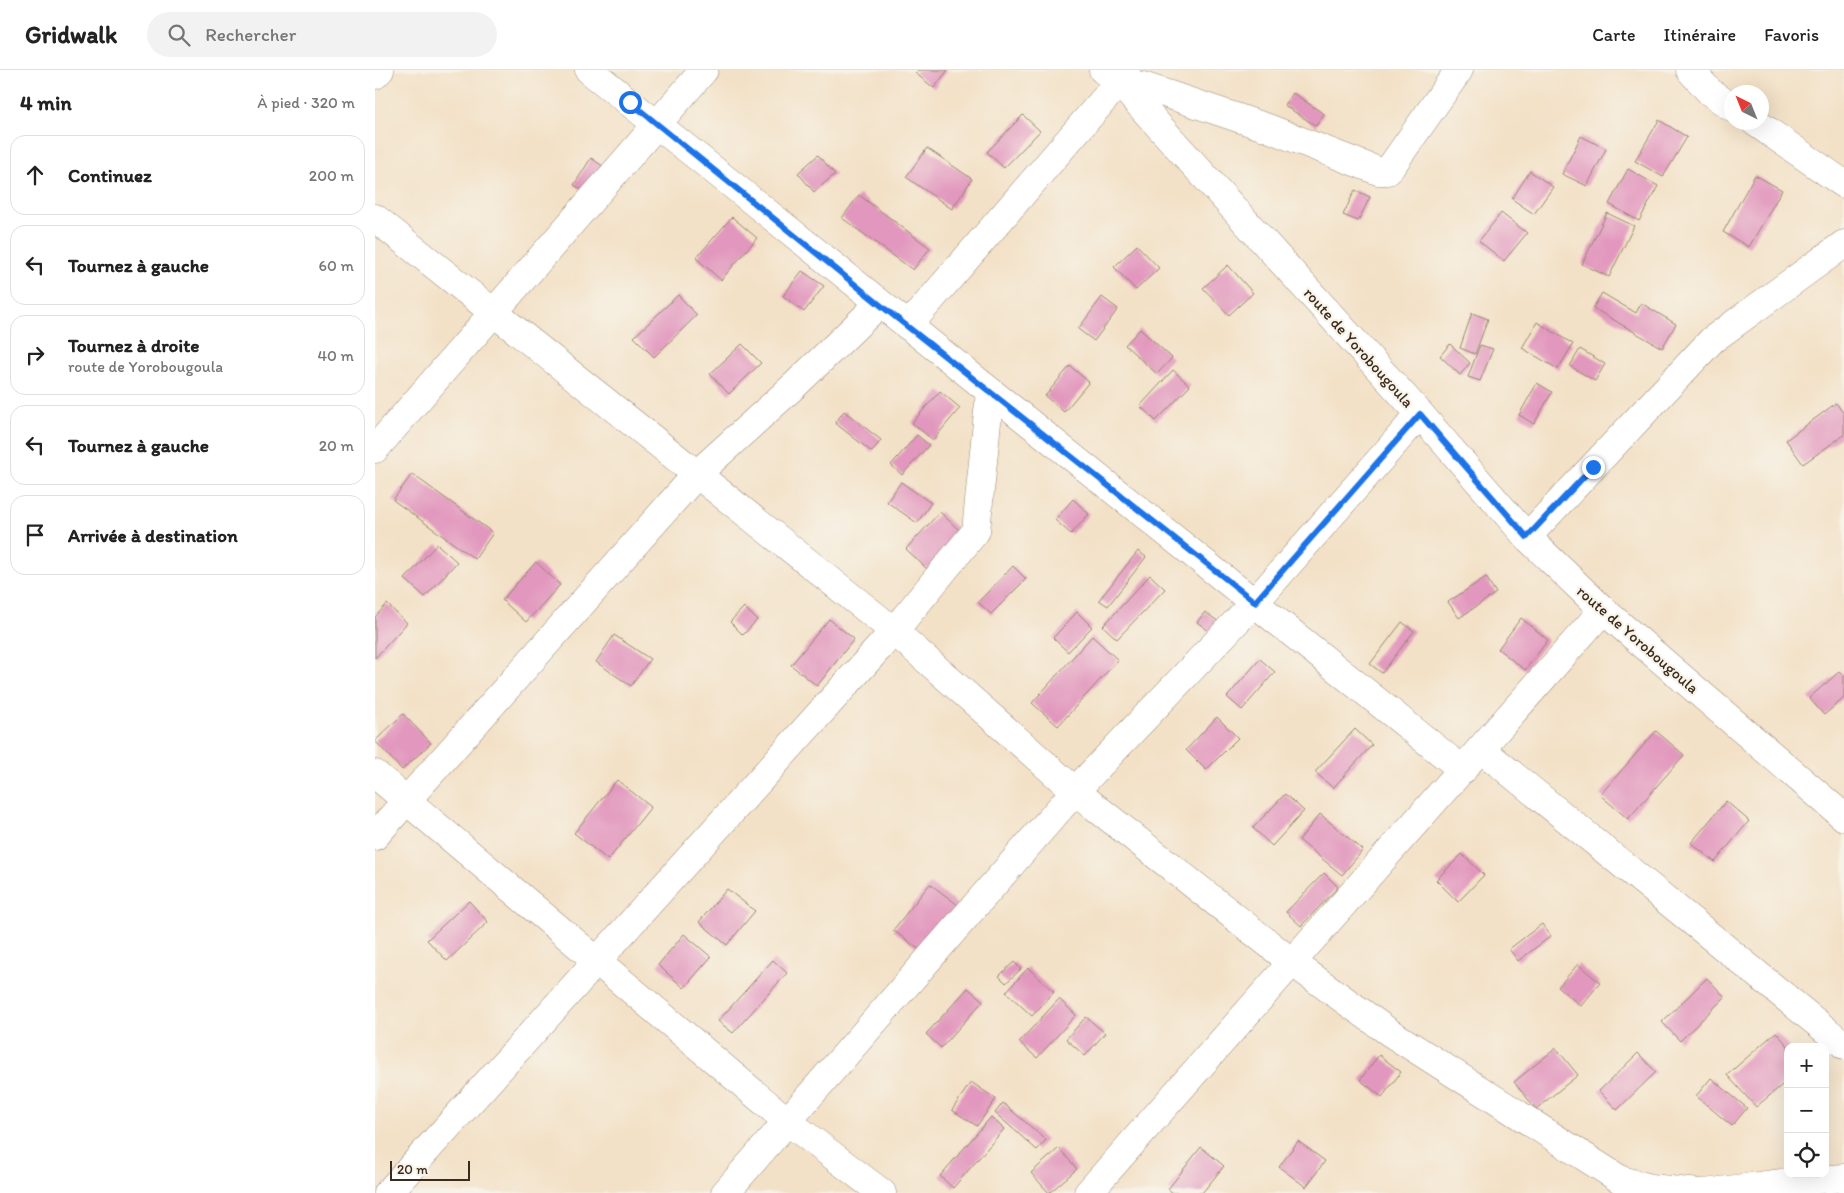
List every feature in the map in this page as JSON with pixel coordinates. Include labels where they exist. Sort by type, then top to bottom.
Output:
[{"type":"street","points":[[375,76],[380,70]]},
{"type":"street","points":[[589,70],[1463,770]]},
{"type":"street","points":[[375,449],[704,70]]},
{"type":"street","points":[[908,326],[1116,74],[1143,86],[1268,128],[1378,171],[1388,171],[1459,70]]},
{"type":"street","points":[[1690,70],[1710,92],[1724,102]]},
{"type":"street","name":"route de Yorobougoula","points":[[1116,74],[1420,414],[1527,537],[1603,610],[1844,817]]},
{"type":"street","points":[[1766,130],[1844,184]]},
{"type":"street","points":[[375,218],[894,632],[1075,791],[1293,963],[1389,1032],[1621,1180],[1651,1188],[1699,1193]]},
{"type":"street","points":[[1527,537],[1712,340],[1844,244]]},
{"type":"street","points":[[375,836],[697,474],[796,384],[879,304]]},
{"type":"street","points":[[385,1185],[596,962],[894,632],[976,531],[990,392]]},
{"type":"street","points":[[725,1193],[1075,791],[1255,602],[1420,414]]},
{"type":"street","points":[[1088,1193],[1603,610]]},
{"type":"street","points":[[1481,748],[1844,1045]]},
{"type":"street","points":[[375,774],[787,1121],[882,1193]]},
{"type":"street","points":[[1705,1193],[1787,1182],[1844,1178]]},
{"type":"building","points":[[918,70],[948,70],[934,88],[915,73]]},
{"type":"building","points":[[1293,93],[1324,114],[1316,126],[1284,105]]},
{"type":"building","points":[[1023,115],[1040,131],[1004,168],[987,152]]},
{"type":"building","points":[[1659,120],[1687,137],[1663,177],[1635,161]]},
{"type":"building","points":[[1581,136],[1606,149],[1587,186],[1562,174]]},
{"type":"building","points":[[927,148],[972,179],[952,209],[906,177]]},
{"type":"building","points":[[818,155],[835,174],[814,192],[798,173]]},
{"type":"building","points":[[591,158],[610,171],[593,197],[574,185]]},
{"type":"building","points":[[1628,169],[1658,186],[1639,221],[1609,204]]},
{"type":"building","points":[[1530,171],[1553,187],[1534,214],[1512,199]]},
{"type":"building","points":[[1755,175],[1782,190],[1749,247],[1723,232]]},
{"type":"building","points":[[1355,190],[1370,197],[1358,221],[1343,215]]},
{"type":"building","points":[[859,195],[930,248],[913,270],[842,218]]},
{"type":"building","points":[[1501,213],[1527,233],[1504,261],[1479,241]]},
{"type":"building","points":[[1607,213],[1634,226],[1609,277],[1582,264]]},
{"type":"building","points":[[732,217],[757,238],[721,280],[696,258]]},
{"type":"building","points":[[1137,245],[1159,268],[1136,290],[1114,267]]},
{"type":"building","points":[[1228,265],[1253,293],[1229,315],[1203,288]]},
{"type":"building","points":[[802,271],[824,286],[804,312],[783,296]]},
{"type":"building","points":[[1602,293],[1636,313],[1641,303],[1676,324],[1662,348],[1593,308]]},
{"type":"building","points":[[678,295],[697,315],[654,357],[634,337]]},
{"type":"building","points":[[1102,297],[1118,309],[1094,341],[1078,329]]},
{"type":"building","points":[[1472,313],[1488,319],[1475,354],[1460,348]]},
{"type":"building","points":[[1537,322],[1573,344],[1558,369],[1522,348]]},
{"type":"building","points":[[1140,329],[1172,358],[1157,374],[1125,345]]},
{"type":"building","points":[[742,344],[761,363],[729,394],[710,374]]},
{"type":"building","points":[[1450,344],[1470,363],[1460,375],[1440,356]]},
{"type":"building","points":[[1480,345],[1493,349],[1480,381],[1468,377]]},
{"type":"building","points":[[1580,349],[1605,364],[1595,381],[1570,366]]},
{"type":"building","points":[[1070,366],[1089,382],[1064,412],[1045,396]]},
{"type":"building","points":[[1173,370],[1190,386],[1156,421],[1140,406]]},
{"type":"building","points":[[1537,383],[1552,392],[1534,424],[1519,415]]},
{"type":"building","points":[[940,391],[960,408],[933,440],[912,423]]},
{"type":"building","points":[[1836,403],[1844,414],[1844,435],[1803,464],[1786,440]]},
{"type":"building","points":[[844,411],[881,440],[872,452],[835,423]]},
{"type":"building","points":[[917,435],[929,445],[902,475],[891,465]]},
{"type":"building","points":[[412,474],[493,533],[475,559],[393,500]]},
{"type":"building","points":[[901,482],[931,503],[917,523],[887,502]]},
{"type":"building","points":[[1073,499],[1089,514],[1071,534],[1055,520]]},
{"type":"building","points":[[940,512],[962,533],[928,570],[906,549]]},
{"type":"building","points":[[437,544],[457,562],[425,597],[405,579]]},
{"type":"building","points":[[1138,551],[1146,557],[1108,606],[1099,600]]},
{"type":"building","points":[[536,562],[560,585],[526,622],[502,600]]},
{"type":"building","points":[[1013,566],[1026,579],[991,614],[978,602]]},
{"type":"building","points":[[1150,575],[1165,589],[1117,639],[1103,626]]},
{"type":"building","points":[[1486,577],[1496,593],[1459,618],[1448,602]]},
{"type":"building","points":[[387,604],[407,623],[375,658],[375,617]]},
{"type":"building","points":[[744,607],[757,620],[743,635],[730,622]]},
{"type":"building","points":[[1077,612],[1092,627],[1068,652],[1053,638]]},
{"type":"building","points":[[1205,612],[1226,627],[1218,638],[1197,622]]},
{"type":"building","points":[[1521,618],[1548,640],[1525,670],[1498,649]]},
{"type":"building","points":[[829,619],[854,639],[817,686],[791,665]]},
{"type":"building","points":[[1402,622],[1414,631],[1382,673],[1370,664]]},
{"type":"building","points":[[614,635],[650,659],[631,686],[596,662]]},
{"type":"building","points":[[1092,636],[1118,660],[1058,726],[1032,703]]},
{"type":"building","points":[[1260,659],[1275,672],[1242,710],[1227,697]]},
{"type":"building","points":[[1840,671],[1844,675],[1844,698],[1824,715],[1809,698]]},
{"type":"building","points":[[403,714],[431,743],[402,770],[375,741]]},
{"type":"building","points":[[1217,717],[1238,738],[1206,770],[1186,750]]},
{"type":"building","points":[[1355,729],[1372,745],[1333,788],[1315,772]]},
{"type":"building","points":[[1656,731],[1684,755],[1628,819],[1600,795]]},
{"type":"building","points":[[617,780],[651,807],[608,860],[574,833]]},
{"type":"building","points":[[1285,794],[1304,811],[1272,846],[1253,828]]},
{"type":"building","points":[[1726,801],[1749,821],[1715,862],[1691,843]]},
{"type":"building","points":[[1320,814],[1363,850],[1342,875],[1299,840]]},
{"type":"building","points":[[1462,854],[1484,875],[1458,902],[1436,880]]},
{"type":"building","points":[[1324,873],[1338,887],[1301,926],[1286,912]]},
{"type":"building","points":[[930,884],[958,905],[921,951],[893,930]]},
{"type":"building","points":[[727,889],[755,911],[727,945],[699,922]]},
{"type":"building","points":[[469,901],[488,922],[447,961],[427,940]]},
{"type":"building","points":[[1542,924],[1551,936],[1518,961],[1509,949]]},
{"type":"building","points":[[684,934],[711,957],[684,988],[658,965]]},
{"type":"building","points":[[773,960],[787,973],[733,1033],[718,1021]]},
{"type":"building","points":[[1014,962],[1021,969],[1006,983],[999,976]]},
{"type":"building","points":[[1578,964],[1600,983],[1581,1006],[1558,987]]},
{"type":"building","points":[[1028,968],[1054,992],[1032,1016],[1006,992]]},
{"type":"building","points":[[1707,978],[1725,997],[1680,1041],[1662,1022]]},
{"type":"building","points":[[968,988],[983,1001],[941,1048],[926,1034]]},
{"type":"building","points":[[1059,999],[1076,1015],[1037,1058],[1019,1042]]},
{"type":"building","points":[[1086,1017],[1105,1033],[1085,1056],[1066,1039]]},
{"type":"building","points":[[1776,1032],[1785,1043],[1784,1083],[1756,1107],[1727,1075]]},
{"type":"building","points":[[1556,1048],[1578,1075],[1536,1109],[1514,1082]]},
{"type":"building","points":[[1638,1053],[1656,1072],[1617,1110],[1599,1091]]},
{"type":"building","points":[[1379,1055],[1401,1072],[1382,1097],[1360,1080]]},
{"type":"building","points":[[1711,1078],[1747,1108],[1732,1126],[1696,1096]]},
{"type":"building","points":[[971,1082],[996,1099],[977,1126],[952,1110]]},
{"type":"building","points":[[1003,1103],[1046,1140],[1037,1150],[995,1113]]},
{"type":"building","points":[[991,1117],[1004,1129],[953,1188],[940,1176]]},
{"type":"building","points":[[1298,1141],[1325,1161],[1306,1187],[1279,1167]]},
{"type":"building","points":[[1201,1147],[1224,1166],[1202,1193],[1173,1193],[1168,1189]]},
{"type":"building","points":[[1059,1148],[1077,1169],[1049,1193],[1031,1173]]},
{"type":"route","points":[[630,102],[879,304],[1255,602],[1420,414],[1527,537],[1593,467]]}]
